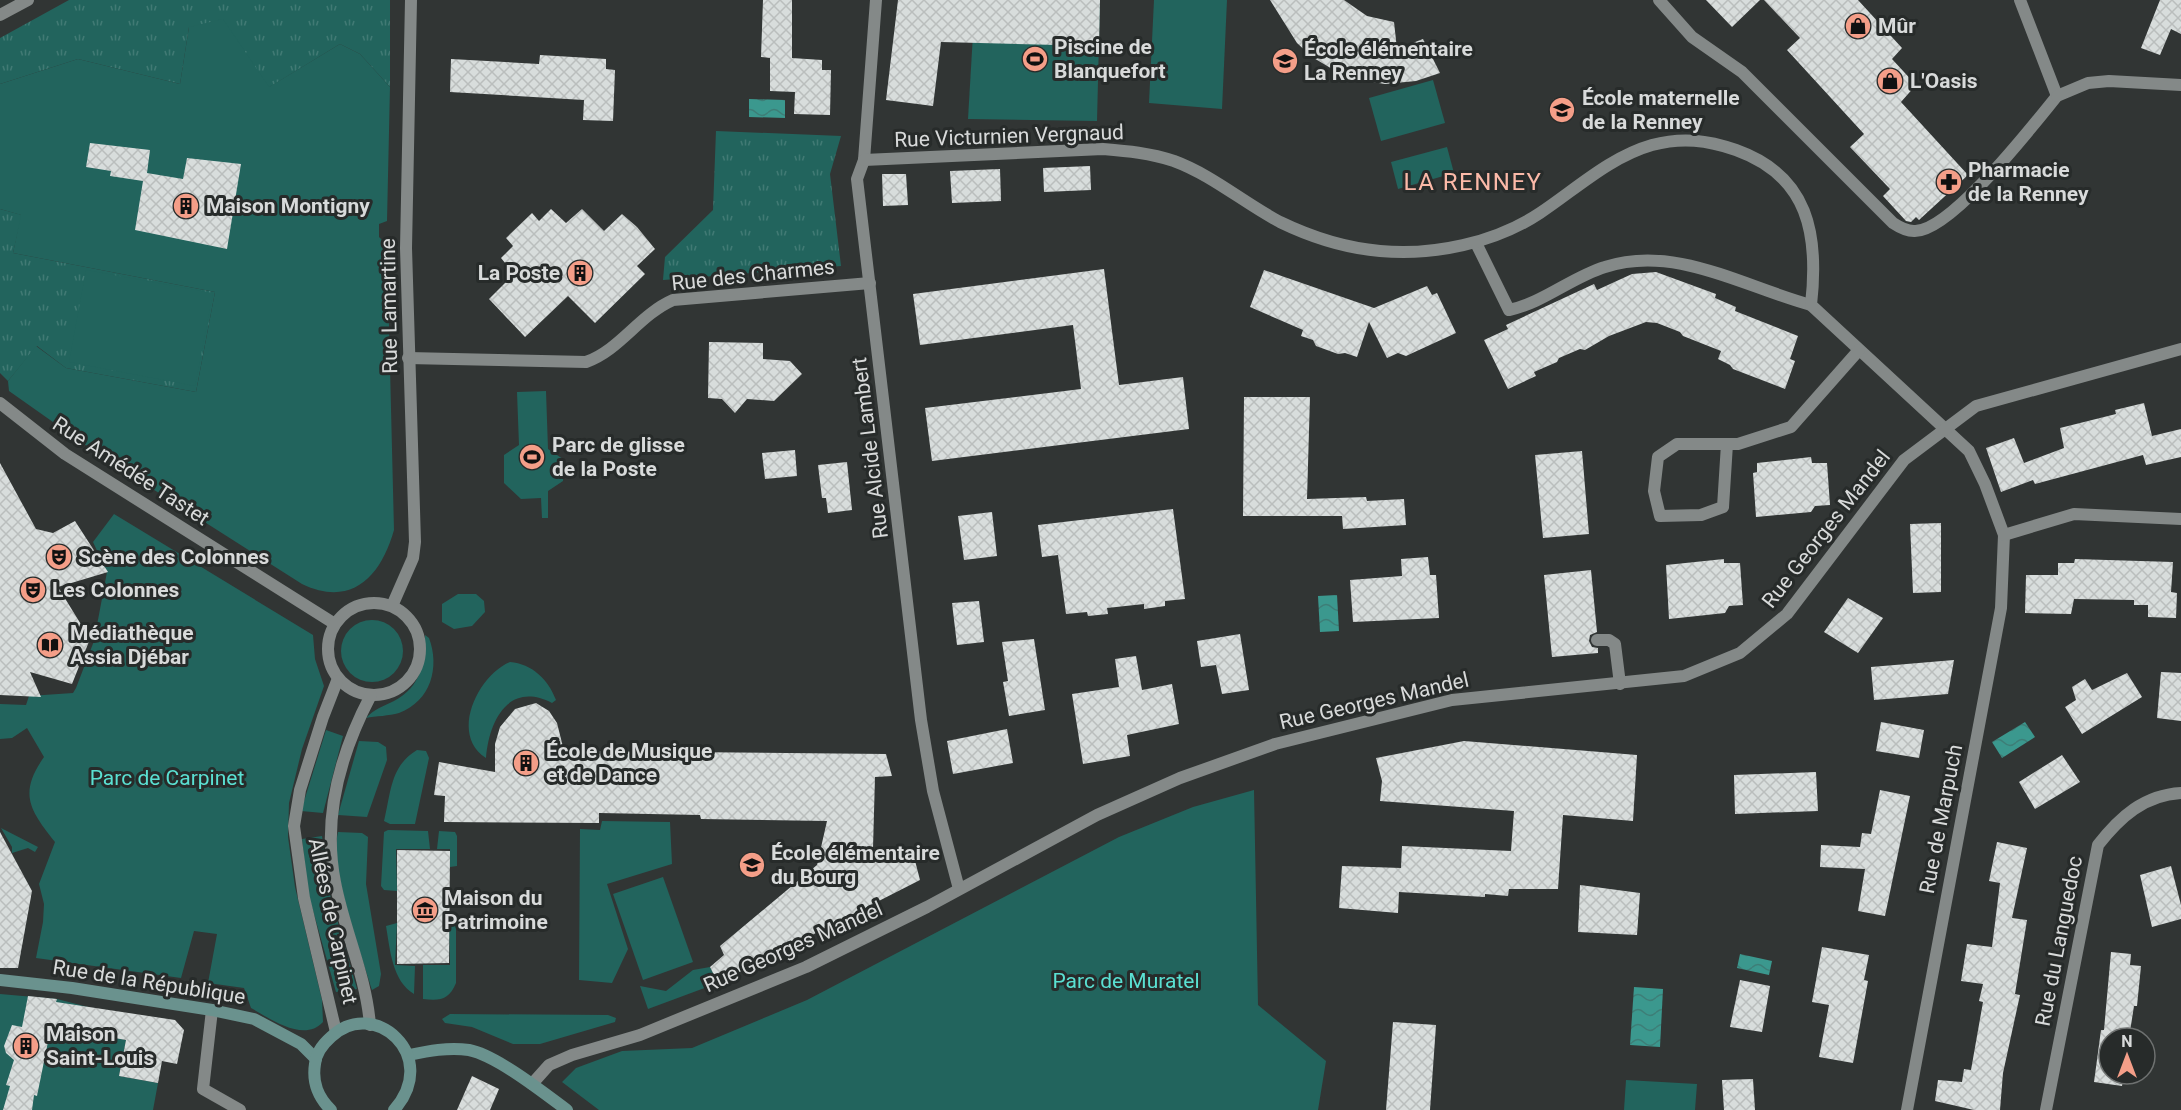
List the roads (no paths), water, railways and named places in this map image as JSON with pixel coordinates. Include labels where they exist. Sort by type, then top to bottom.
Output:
[{"type":"street","points":[[0,15],[28,0]]},
{"type":"street","name":"Rue Lamartine","points":[[392,606],[412,558],[415,542],[406,248],[411,0]]},
{"type":"street","name":"Rue Alcide Lambert","points":[[876,0],[864,160],[857,179],[921,720],[933,791],[959,890]]},
{"type":"street","points":[[1659,0],[1692,37],[1742,72],[1901,228],[1915,232],[1929,228],[1995,172],[2057,96],[2088,83],[2109,81],[2181,85]]},
{"type":"street","points":[[2020,0],[2057,96]]},
{"type":"street","name":"Rue Victurnien Vergnaud","points":[[864,160],[1102,149],[1136,151],[1175,162],[1215,182],[1279,221],[1316,237],[1347,246],[1408,252],[1450,249],[1476,243],[1538,215],[1626,155],[1676,140],[1707,140],[1760,158],[1782,177],[1802,203],[1814,248],[1815,269],[1811,305]]},
{"type":"street","points":[[1476,243],[1509,310],[1603,267],[1638,258],[1695,266],[1783,298],[1811,305],[1945,430]]},
{"type":"street","name":"Rue des Charmes","points":[[408,358],[586,362],[603,356],[646,316],[673,300],[870,283]]},
{"type":"street","name":"Rue Georges Mandel","points":[[532,1084],[549,1065],[660,1027],[806,967],[959,890],[1097,815],[1142,794],[1275,744],[1452,700],[1684,676],[1740,653],[1787,614],[1904,460],[1979,405],[2181,349]]},
{"type":"street","points":[[1727,444],[1723,507],[1701,515],[1660,516],[1654,490],[1658,457],[1677,444],[1727,444],[1738,444],[1791,427],[1859,350]]},
{"type":"street","name":"Rue Amédée Tastet","points":[[0,404],[65,454],[335,624]]},
{"type":"street","name":"Rue de Marpuch","points":[[1907,1110],[2001,608],[2004,535],[1985,484],[1969,451],[1945,430]]},
{"type":"street","points":[[2004,535],[2074,514],[2181,519]]},
{"type":"street","points":[[380,603],[392,606],[406,615],[415,627],[420,641],[420,657],[415,672],[407,682],[385,694],[371,695],[350,689],[338,681],[328,654],[329,639],[335,624],[354,607],[380,603]]},
{"type":"street","points":[[1597,640],[1609,640],[1615,644],[1620,684]]},
{"type":"street","name":"Allées de Carpinet","points":[[336,1032],[304,898],[294,826],[300,790],[322,717],[338,681]]},
{"type":"street","name":"Allées de Carpinet","points":[[370,1025],[368,995],[335,883],[329,846],[335,791],[346,751],[371,695]]},
{"type":"street","name":"Rue du Languedoc","points":[[2046,1110],[2098,845],[2125,814],[2147,800],[2181,793]]},
{"type":"street","name":"Rue de la République","points":[[0,980],[72,988],[212,1010],[268,1025],[301,1044],[316,1059]]},
{"type":"street","points":[[212,1010],[203,1089],[240,1110]]},
{"type":"street","points":[[331,1110],[316,1089],[314,1074],[316,1059],[323,1044],[336,1032],[346,1027],[370,1025],[393,1035],[409,1054],[412,1070],[410,1086],[394,1110]]},
{"type":"street","points":[[409,1054],[440,1049],[470,1050],[532,1084],[567,1110]]},
{"type":"water","points":[[749,99],[785,100],[785,118],[749,117]]},
{"type":"water","points":[[1337,595],[1339,631],[1320,632],[1318,596]]},
{"type":"water","points":[[2025,722],[2035,737],[2002,758],[1992,742]]},
{"type":"water","points":[[1740,954],[1772,961],[1769,975],[1737,968]]},
{"type":"water","points":[[1634,987],[1663,989],[1660,1047],[1630,1045]]},
{"type":"place","name":"Mûr","points":[[1858,26]]},
{"type":"place","name":"Piscine de Blanquefort","points":[[1035,59]]},
{"type":"place","name":"École élémentaire La Renney","points":[[1285,61]]},
{"type":"place","name":"L'Oasis","points":[[1890,81]]},
{"type":"place","name":"École maternelle de la Renney","points":[[1562,110]]},
{"type":"place","name":"Pharmacie de la Renney","points":[[1949,182]]},
{"type":"place","name":"Maison Montigny","points":[[186,206]]},
{"type":"place","name":"La Poste","points":[[580,273]]},
{"type":"place","name":"Parc de glisse de la Poste","points":[[532,457]]},
{"type":"place","name":"Scène des Colonnes","points":[[59,557]]},
{"type":"place","name":"Les Colonnes","points":[[33,590]]},
{"type":"place","name":"Médiathèque Assia Djébar","points":[[50,645]]},
{"type":"place","name":"École de Musique et de Dance","points":[[526,763]]},
{"type":"place","name":"École élémentaire du Bourg","points":[[752,865]]},
{"type":"place","name":"Maison du Patrimoine","points":[[425,910]]},
{"type":"place","name":"Maison Saint-Louis","points":[[26,1046]]},
{"type":"district","name":"LA RENNEY","points":[[1473,182]]},
{"type":"park label","name":"Parc de Carpinet","points":[[167,778]]},
{"type":"park label","name":"Parc de Muratel","points":[[1126,981]]}]
